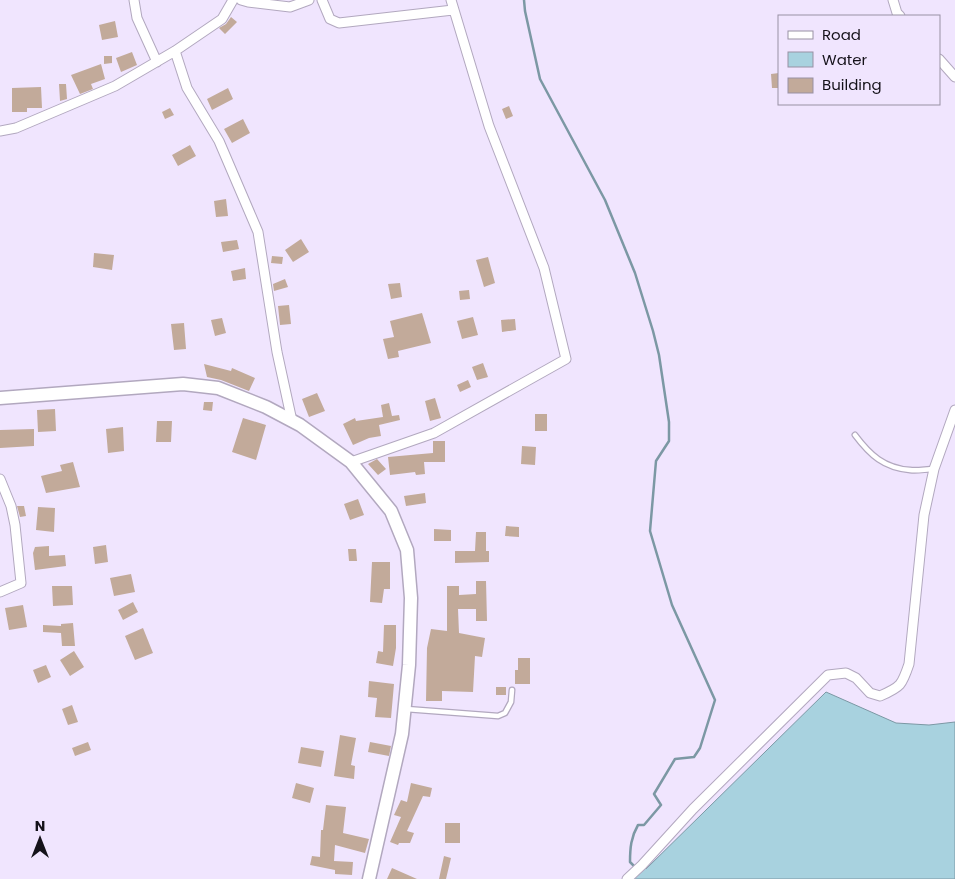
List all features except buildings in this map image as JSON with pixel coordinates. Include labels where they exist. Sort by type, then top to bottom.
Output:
[{"type":"street","points":[[134,0],[137,18],[157,62]]},
{"type":"street","points":[[0,131],[16,128],[115,86],[175,51],[222,19],[233,0]]},
{"type":"street","points":[[242,0],[290,7],[309,0]]},
{"type":"street","points":[[322,0],[330,19],[339,23],[453,10]]},
{"type":"street","points":[[351,462],[434,432],[566,359],[544,268],[489,126],[451,0]]},
{"type":"street","points":[[894,0],[899,15]]},
{"type":"street","points":[[175,51],[187,88],[219,141],[258,232],[277,352],[292,421]]},
{"type":"street","points":[[940,60],[955,77]]},
{"type":"street","points":[[0,398],[183,384],[218,388],[266,407],[300,425],[351,462],[391,511],[407,550],[411,598],[409,665],[402,734],[369,879]]},
{"type":"street","points":[[627,879],[693,809],[828,675],[846,673],[856,678],[870,693],[880,696],[898,689],[904,680],[909,664],[924,515],[934,469],[955,410]]},
{"type":"street","points":[[0,478],[11,506],[15,525],[21,583],[0,592]]},
{"type":"lane","points":[[855,435],[867,451],[881,461],[898,469],[934,469]]},
{"type":"lane","points":[[404,708],[498,716],[505,713],[511,702],[512,690]]},
{"type":"water","points":[[826,692],[896,723],[929,725],[955,722],[955,879],[634,879],[631,876],[642,865],[646,869]]},
{"type":"waterway","points":[[524,0],[540,79],[605,200],[635,273],[653,331],[659,355],[669,422],[669,441],[656,461],[650,531],[672,605],[715,700],[700,748],[694,757],[675,759],[654,794],[661,805],[644,825],[638,825],[636,829],[631,843],[630,857],[630,862],[635,867]]}]
